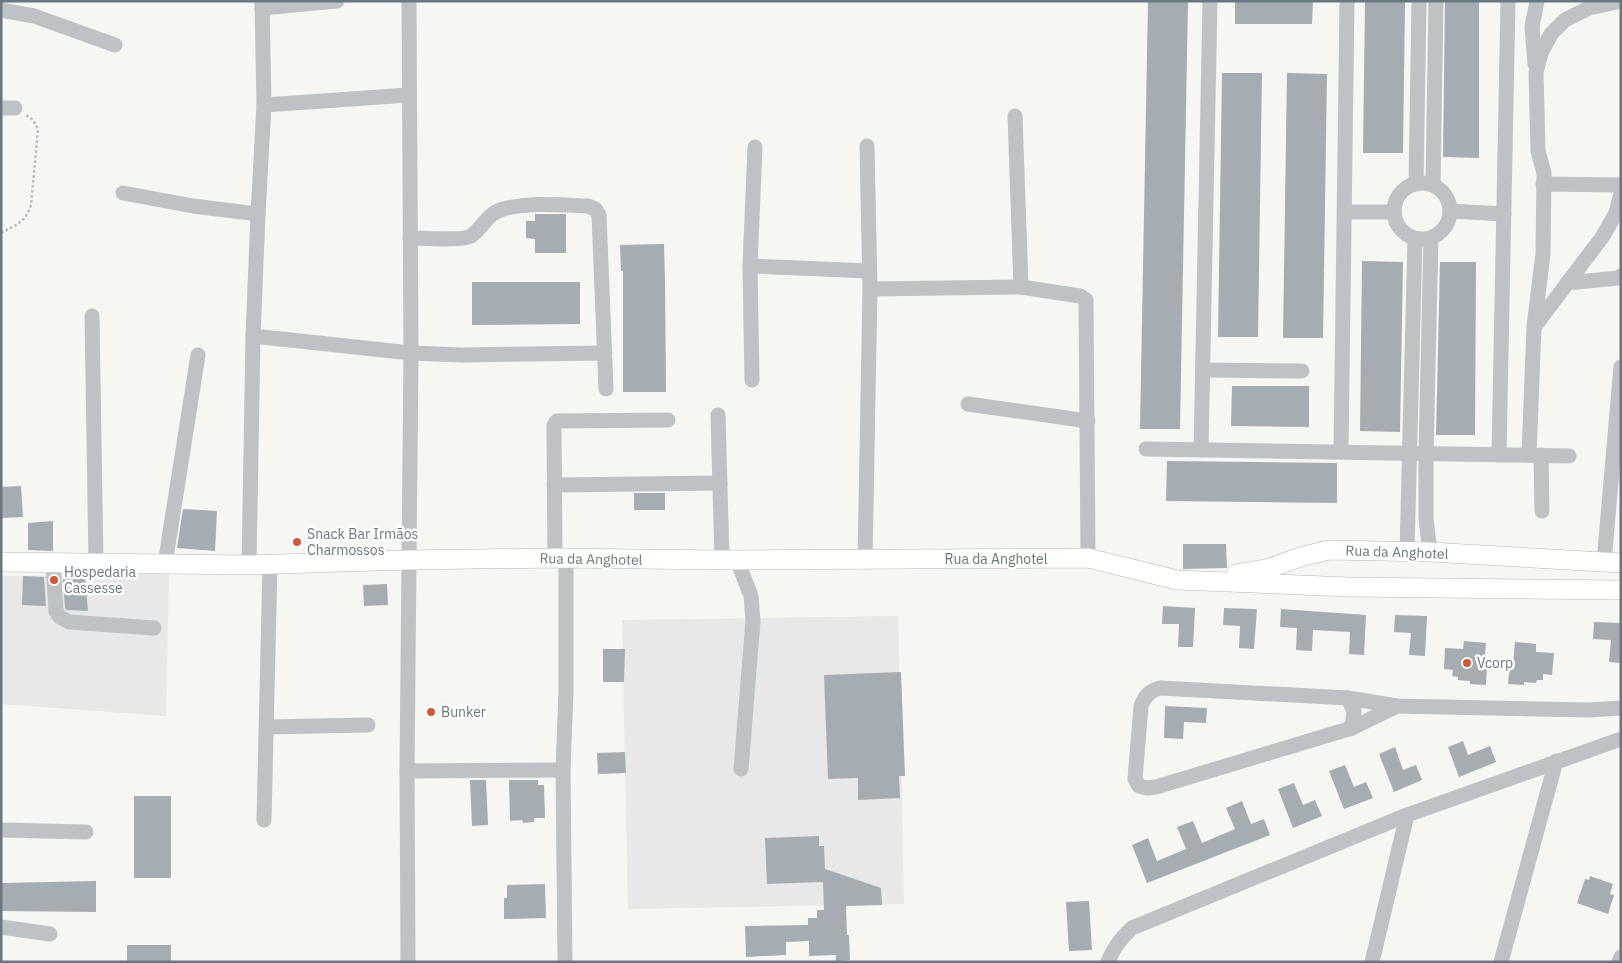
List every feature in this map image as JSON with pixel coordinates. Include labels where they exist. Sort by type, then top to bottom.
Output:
[{"type":"main road","name":"Rua da Anghotel","points":[[1178,580],[1248,573],[1329,550],[1430,552],[1613,562]]},
{"type":"main road","name":"Rua da Anghotel","points":[[1,562],[249,565],[560,558],[865,560],[1088,558],[1178,580],[1349,587],[1621,590]]},
{"type":"street","points":[[249,565],[253,336],[264,105],[262,4],[336,1]]},
{"type":"street","points":[[408,962],[408,560],[411,353],[409,1]]},
{"type":"street","points":[[1201,450],[1210,1]]},
{"type":"street","points":[[1341,452],[1347,1]]},
{"type":"street","points":[[1416,184],[1419,1]]},
{"type":"street","points":[[1433,186],[1436,1]]},
{"type":"street","points":[[1499,455],[1508,1]]},
{"type":"street","points":[[1537,1],[1532,27],[1536,74],[1538,151],[1544,173],[1543,254],[1534,327],[1535,455],[1542,511]]},
{"type":"street","points":[[1536,74],[1541,53],[1551,34],[1566,20],[1589,8],[1621,2]]},
{"type":"street","points":[[1,10],[34,16],[115,45]]},
{"type":"street","points":[[264,105],[409,95]]},
{"type":"street","points":[[1015,116],[1021,288]]},
{"type":"street","points":[[865,560],[870,289],[867,146]]},
{"type":"street","points":[[752,380],[750,266],[755,147]]},
{"type":"street","points":[[1416,184],[1433,186],[1445,196],[1450,211],[1445,228],[1431,238],[1415,239],[1407,236],[1395,221],[1395,202],[1407,187],[1416,184]]},
{"type":"street","points":[[1543,184],[1621,185]]},
{"type":"street","points":[[123,193],[193,206],[258,214]]},
{"type":"street","points":[[1534,327],[1603,236],[1616,213],[1621,194]]},
{"type":"street","points":[[410,238],[465,238],[476,232],[493,213],[502,209],[532,204],[588,206],[595,209],[599,215],[606,389]]},
{"type":"street","points":[[1450,211],[1504,214]]},
{"type":"street","points":[[1345,212],[1394,212]]},
{"type":"street","points":[[1430,552],[1426,519],[1426,454],[1431,238]]},
{"type":"street","points":[[1407,552],[1415,239]]},
{"type":"street","points":[[750,266],[869,271]]},
{"type":"street","points":[[1567,283],[1618,278],[1621,276]]},
{"type":"street","points":[[870,289],[1021,288],[1080,296],[1086,300],[1088,558]]},
{"type":"street","points":[[92,316],[96,563]]},
{"type":"street","points":[[253,336],[411,353],[462,355],[605,353]]},
{"type":"street","points":[[165,564],[198,355]]},
{"type":"street","points":[[1613,562],[1621,368]]},
{"type":"street","points":[[1203,370],[1302,371]]},
{"type":"street","points":[[968,404],[1088,421]]},
{"type":"street","points":[[718,415],[720,483],[729,560],[751,596],[753,621],[741,769]]},
{"type":"street","points":[[565,959],[563,770],[566,692],[560,558],[554,486],[554,425],[557,421],[668,420]]},
{"type":"street","points":[[1146,449],[1569,456]]},
{"type":"street","points":[[554,486],[720,483]]},
{"type":"street","points":[[53,562],[56,611],[60,617],[69,622],[154,628]]},
{"type":"street","points":[[264,820],[270,564]]},
{"type":"street","points":[[1397,706],[1352,728],[1156,787],[1147,788],[1139,786],[1135,779],[1141,706],[1144,697],[1152,690],[1160,688],[1348,698],[1397,706],[1589,710],[1621,708]]},
{"type":"street","points":[[1348,698],[1354,711],[1352,728]]},
{"type":"street","points":[[266,727],[368,725]]},
{"type":"street","points":[[1108,962],[1121,939],[1132,928],[1407,816],[1621,739]]},
{"type":"street","points":[[1501,962],[1556,761]]},
{"type":"street","points":[[407,771],[563,770]]},
{"type":"street","points":[[1372,962],[1407,816]]},
{"type":"street","points":[[1,830],[86,832]]},
{"type":"street","points":[[1,927],[50,934]]},
{"type":"street","points":[[1619,962],[1621,957]]},
{"type":"path","points":[[1,233],[28,216],[31,205],[38,129],[33,120],[8,108]]},
{"type":"shaded area","points":[[169,574],[166,716],[1,704],[1,576]]},
{"type":"shaded area","points":[[898,616],[904,904],[628,909],[622,620]]},
{"type":"building","points":[[1148,1],[1188,1],[1180,429],[1140,429]]},
{"type":"building","points":[[1235,1],[1313,1],[1312,24],[1235,24]]},
{"type":"building","points":[[1365,1],[1405,1],[1403,153],[1363,153]]},
{"type":"building","points":[[1445,1],[1479,1],[1479,158],[1443,157]]},
{"type":"building","points":[[1222,73],[1262,73],[1258,337],[1218,337]]},
{"type":"building","points":[[1287,73],[1327,74],[1323,338],[1283,338]]},
{"type":"building","points":[[535,214],[566,214],[566,253],[535,253],[535,239],[526,238],[526,221],[535,221]]},
{"type":"building","points":[[664,244],[666,392],[623,392],[623,271],[621,271],[620,245]]},
{"type":"building","points":[[1362,261],[1403,262],[1400,432],[1360,431]]},
{"type":"building","points":[[1440,262],[1476,262],[1475,435],[1436,435]]},
{"type":"building","points":[[472,282],[580,282],[580,324],[472,325]]},
{"type":"building","points":[[1232,386],[1309,386],[1309,427],[1231,426]]},
{"type":"building","points":[[1167,461],[1337,463],[1337,503],[1166,501]]},
{"type":"building","points":[[21,486],[23,517],[1,518],[1,487]]},
{"type":"building","points":[[634,493],[665,493],[665,510],[634,510]]},
{"type":"building","points":[[183,509],[217,511],[215,551],[177,548]]},
{"type":"building","points":[[53,521],[53,551],[28,550],[28,523]]},
{"type":"building","points":[[1183,544],[1226,544],[1227,568],[1183,569]]},
{"type":"building","points":[[23,576],[44,577],[46,606],[22,605]]},
{"type":"building","points":[[85,577],[88,611],[67,610],[65,608],[63,578]]},
{"type":"building","points":[[387,584],[388,605],[364,606],[363,585]]},
{"type":"building","points":[[1163,606],[1195,608],[1193,647],[1178,647],[1179,624],[1162,624]]},
{"type":"building","points":[[1224,608],[1257,609],[1254,649],[1239,648],[1240,626],[1223,625]]},
{"type":"building","points":[[1281,609],[1366,615],[1364,655],[1349,654],[1350,632],[1313,630],[1312,651],[1296,650],[1297,628],[1280,627]]},
{"type":"building","points":[[1395,615],[1427,616],[1425,656],[1409,655],[1411,633],[1394,632]]},
{"type":"building","points":[[1594,622],[1621,623],[1621,663],[1609,662],[1611,640],[1593,639]]},
{"type":"building","points":[[1464,641],[1486,643],[1484,665],[1487,665],[1486,685],[1470,684],[1470,681],[1458,680],[1458,677],[1452,676],[1453,670],[1444,669],[1445,648],[1463,649]]},
{"type":"building","points":[[1515,642],[1536,644],[1536,652],[1554,653],[1552,675],[1543,674],[1543,680],[1537,680],[1536,683],[1524,682],[1524,685],[1508,684],[1510,664],[1513,664]]},
{"type":"building","points":[[603,649],[625,649],[624,682],[603,682]]},
{"type":"building","points":[[901,672],[905,776],[899,776],[900,798],[858,800],[858,778],[828,779],[824,675]]},
{"type":"building","points":[[1165,706],[1207,708],[1206,723],[1184,722],[1183,739],[1164,738]]},
{"type":"building","points":[[1463,741],[1468,755],[1490,746],[1496,762],[1459,777],[1448,747]]},
{"type":"building","points":[[1395,747],[1403,770],[1416,765],[1422,780],[1394,792],[1379,754]]},
{"type":"building","points":[[625,752],[626,773],[598,774],[597,753]]},
{"type":"building","points":[[1345,765],[1354,787],[1366,782],[1373,798],[1344,809],[1329,771]]},
{"type":"building","points":[[470,780],[486,780],[488,825],[472,826]]},
{"type":"building","points":[[509,780],[538,780],[538,785],[544,785],[545,818],[534,818],[534,822],[523,823],[522,820],[510,821]]},
{"type":"building","points":[[1294,783],[1303,805],[1315,800],[1322,816],[1293,828],[1278,789]]},
{"type":"building","points":[[134,796],[171,796],[171,878],[134,878]]},
{"type":"building","points":[[1242,801],[1251,824],[1264,819],[1270,835],[1147,883],[1132,845],[1148,838],[1157,861],[1186,849],[1177,827],[1193,821],[1202,843],[1235,829],[1226,808]]},
{"type":"building","points":[[819,836],[819,846],[824,846],[825,869],[881,888],[882,905],[846,906],[850,960],[836,961],[836,955],[809,956],[809,941],[786,942],[786,955],[746,957],[745,926],[808,925],[808,918],[817,918],[817,910],[824,910],[823,882],[767,884],[765,838]]},
{"type":"building","points":[[1590,876],[1613,884],[1610,894],[1614,895],[1608,914],[1577,903],[1585,879],[1589,880]]},
{"type":"building","points":[[96,881],[96,912],[1,911],[1,883]]},
{"type":"building","points":[[545,884],[546,918],[504,919],[504,898],[507,898],[507,885]]},
{"type":"building","points":[[1089,901],[1092,950],[1069,951],[1066,902]]},
{"type":"building","points":[[127,945],[171,945],[171,962],[127,962]]},
{"type":"place","name":"Snack Bar Irmãos Charmossos","points":[[297,542]]},
{"type":"place","name":"Hospedaria Cassesse","points":[[54,580]]},
{"type":"place","name":"Vcorp","points":[[1467,663]]},
{"type":"place","name":"Bunker","points":[[431,712]]}]
